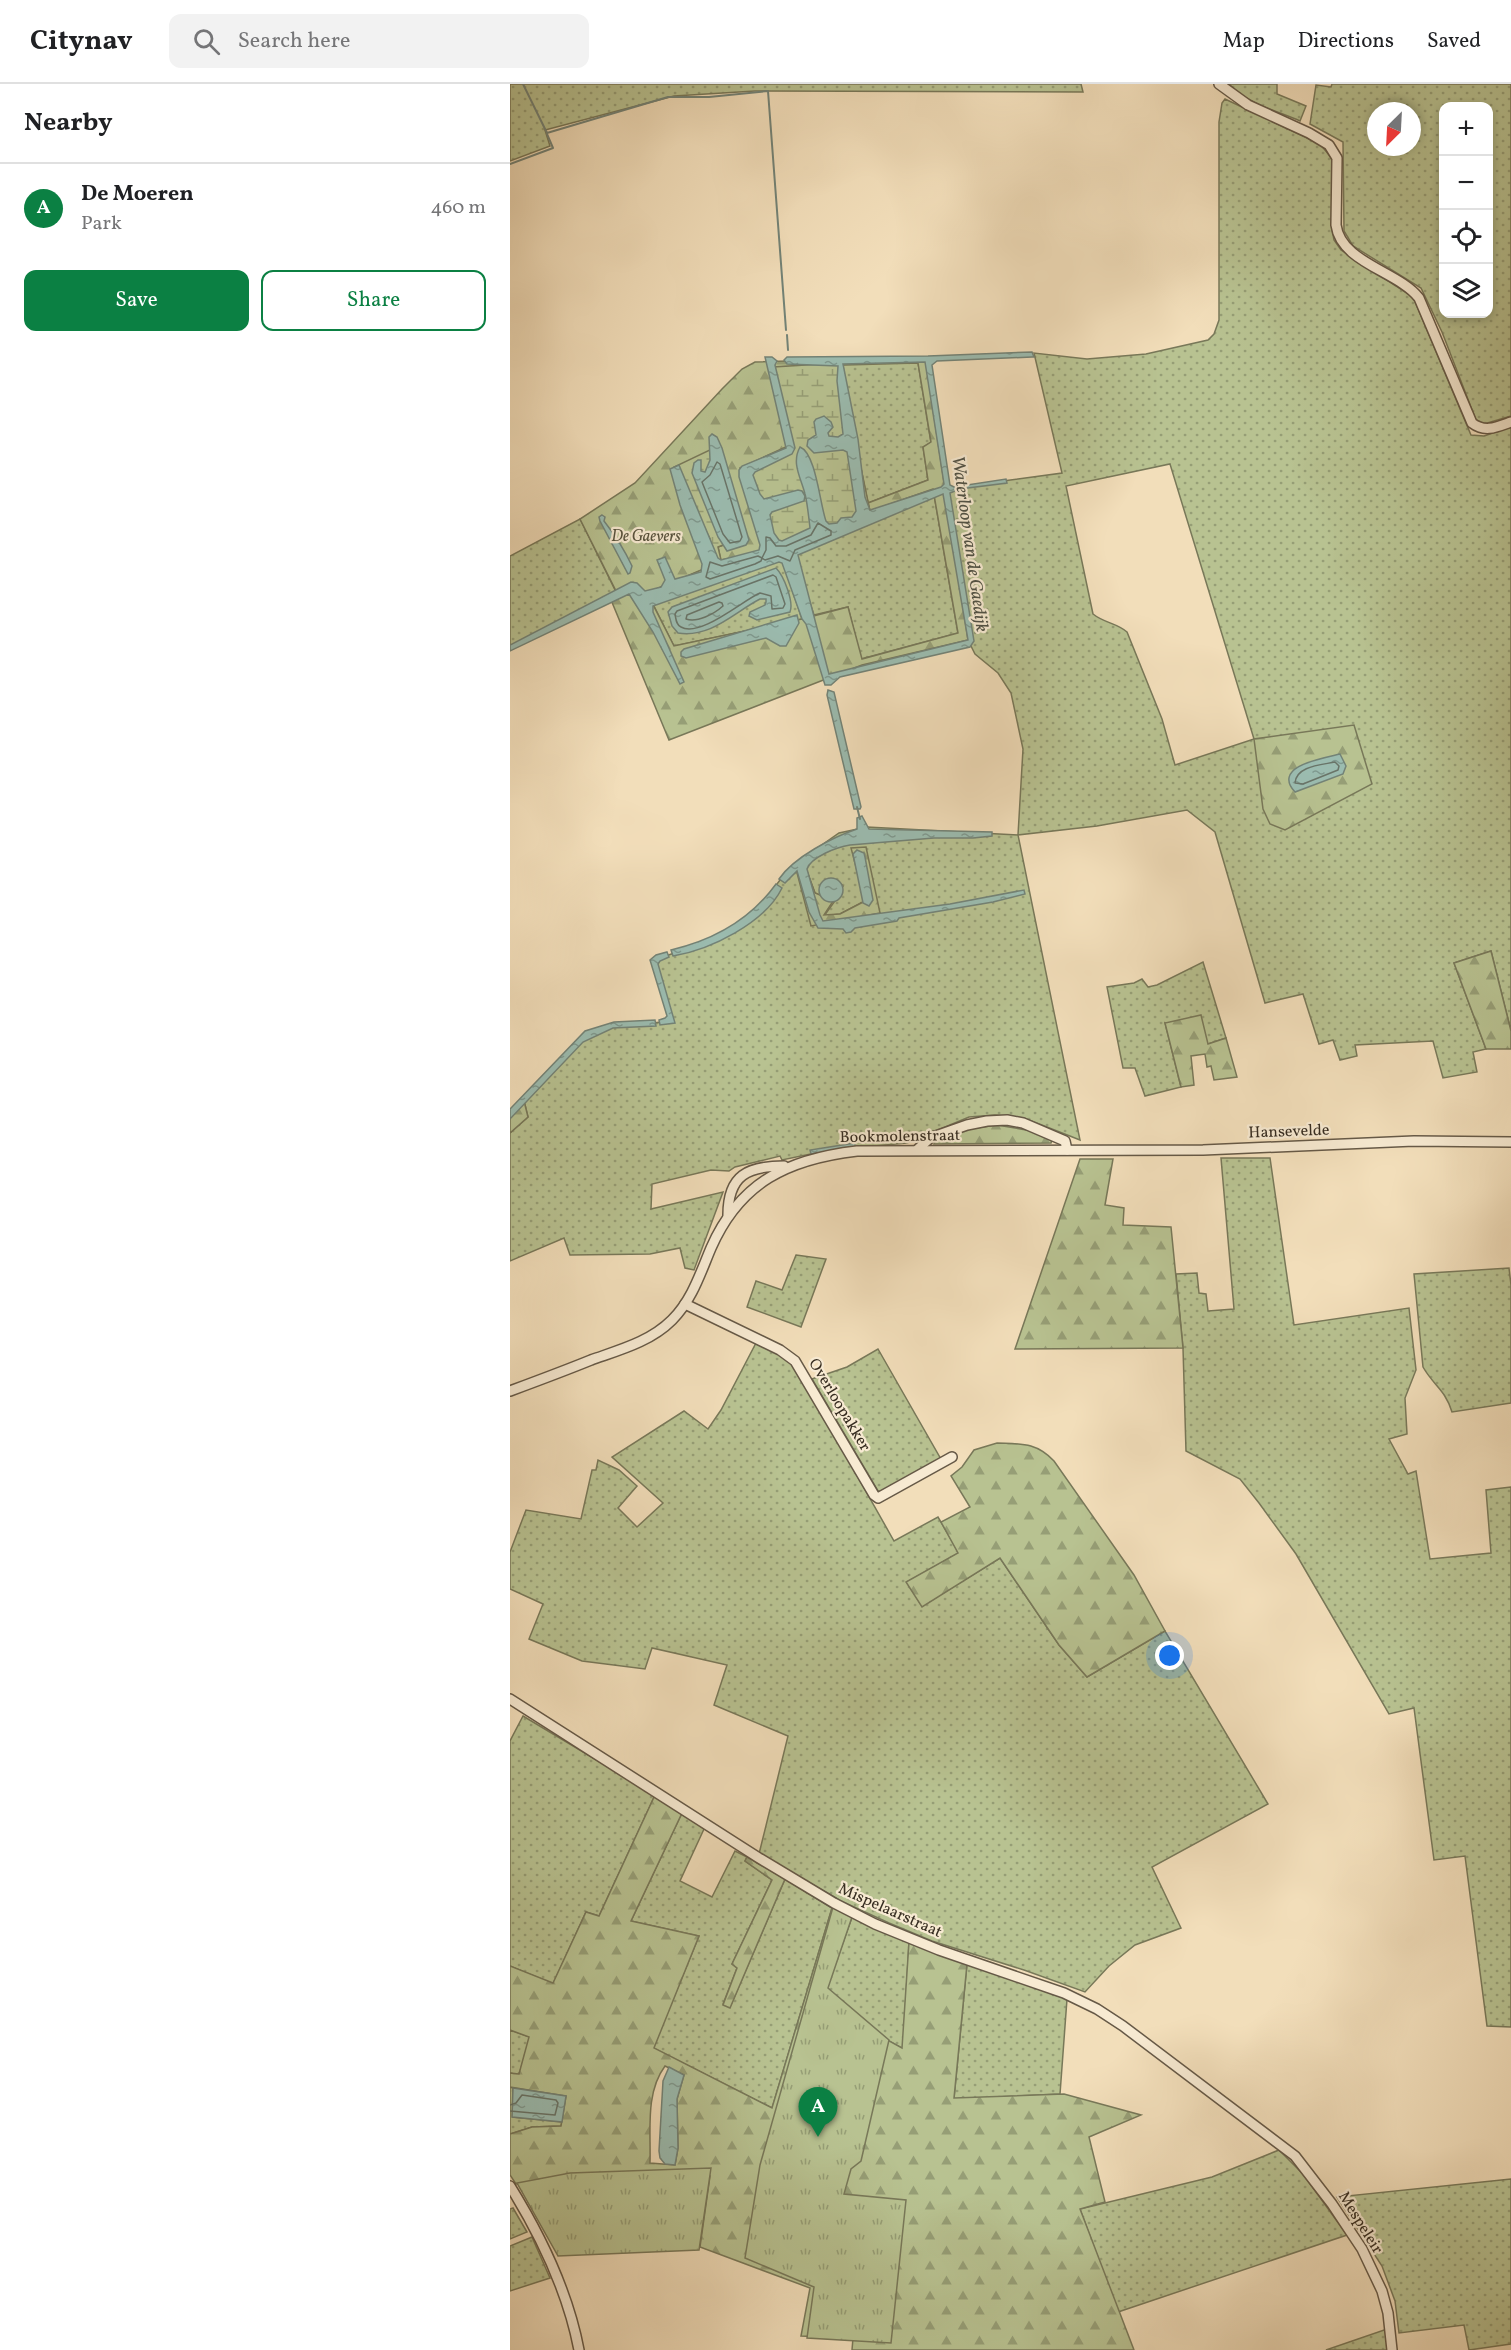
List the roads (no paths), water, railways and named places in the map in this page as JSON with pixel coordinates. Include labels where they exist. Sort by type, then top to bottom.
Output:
[{"type":"street","points":[[1220,85],[1248,105],[1309,133],[1329,145],[1337,158],[1336,225],[1337,234],[1342,242],[1356,256],[1407,285],[1419,298],[1472,423],[1478,428],[1486,429],[1511,422]]},
{"type":"street","points":[[917,1150],[930,1138],[967,1125],[1007,1120],[1054,1135],[1065,1141],[1067,1150]]},
{"type":"street","name":"Hansevelde","points":[[1067,1150],[1215,1150],[1414,1141],[1511,1142]]},
{"type":"street","name":"Bookmolenstraat","points":[[510,1391],[645,1339],[673,1319],[698,1282],[721,1225],[728,1215],[748,1193],[774,1174],[790,1166],[830,1154],[857,1151],[1067,1150]]},
{"type":"street","points":[[728,1215],[729,1197],[733,1186],[744,1173],[769,1166],[790,1166]]},
{"type":"street","name":"Overloopakker","points":[[685,1304],[780,1350],[795,1361],[874,1495],[878,1498],[952,1457]]},
{"type":"street","name":"Mispelaarstraat","points":[[510,1699],[834,1904],[875,1924],[939,1950],[1065,1993],[1097,2009],[1265,2133]]},
{"type":"street","name":"Mespeleir","points":[[1265,2133],[1295,2156],[1332,2204],[1362,2249],[1382,2291],[1388,2313],[1392,2350]]},
{"type":"street","points":[[510,2187],[550,2258],[574,2328],[579,2350]]},
{"type":"water","points":[[1032,352],[1034,357],[937,361],[932,365],[950,485],[954,487],[1006,479],[1007,483],[960,489],[950,493],[974,641],[970,647],[840,677],[831,685],[825,685],[806,624],[802,619],[782,563],[779,562],[653,606],[653,612],[684,682],[680,684],[653,632],[629,594],[510,651],[510,645],[631,582],[637,583],[645,591],[661,587],[665,580],[657,560],[665,557],[675,579],[701,572],[702,564],[680,505],[670,469],[679,465],[718,558],[721,560],[759,550],[760,545],[739,477],[739,470],[742,466],[786,448],[765,357],[772,357],[777,361],[775,365],[795,448],[792,454],[753,475],[764,499],[798,490],[802,491],[805,496],[804,501],[772,512],[770,515],[774,533],[782,541],[810,528],[806,497],[796,459],[800,447],[805,451],[814,469],[826,521],[829,524],[837,523],[841,518],[852,517],[856,511],[847,452],[843,450],[814,453],[807,446],[808,440],[816,435],[814,422],[824,416],[833,427],[828,433],[829,436],[838,437],[843,434],[837,381],[838,366],[787,364],[784,360],[787,357],[928,356]],"holes":[[[925,362],[944,484],[941,487],[870,510],[865,497],[858,439],[843,364]],[[943,494],[968,640],[829,674],[798,555]]]},
{"type":"water","points":[[712,434],[717,437],[722,448],[749,540],[746,545],[727,551],[718,537],[692,473],[694,463],[698,460],[701,460],[701,471],[705,472],[710,460],[709,437]]},
{"type":"water","points":[[602,515],[632,566],[628,574],[600,521],[599,517]]},
{"type":"water","points":[[776,568],[788,589],[791,602],[790,612],[757,620],[749,616],[750,612],[765,605],[766,599],[760,599],[721,623],[701,632],[678,633],[672,626],[668,612],[672,607]]},
{"type":"water","points":[[797,615],[799,623],[786,646],[780,646],[766,638],[686,658],[681,656],[684,649]]},
{"type":"water","points":[[828,690],[834,692],[860,809],[854,809],[827,695]]},
{"type":"water","points":[[1340,754],[1346,766],[1343,774],[1295,792],[1289,783],[1294,770],[1312,761]]},
{"type":"water","points":[[862,816],[869,829],[992,832],[992,836],[850,845],[825,853],[814,860],[807,869],[823,921],[950,904],[1024,890],[1025,894],[993,902],[899,918],[897,921],[855,928],[846,933],[843,929],[818,928],[809,912],[797,871],[785,883],[779,879],[804,856],[837,837],[857,829],[857,818]]},
{"type":"water","points":[[857,850],[864,853],[865,857],[873,900],[869,906],[863,903],[853,854]]},
{"type":"water","points":[[831,878],[840,881],[843,890],[840,899],[831,902],[822,899],[819,890],[822,881]]},
{"type":"water","points":[[776,884],[782,888],[774,901],[750,923],[703,948],[673,956],[671,950],[702,941],[743,918],[766,897]]},
{"type":"water","points":[[667,952],[669,957],[658,964],[675,1023],[660,1025],[659,1020],[667,1016],[650,960],[656,955]]},
{"type":"water","points":[[655,1020],[656,1026],[613,1028],[583,1042],[510,1119],[510,1109],[585,1031],[614,1022]]},
{"type":"water","points":[[855,1143],[855,1147],[811,1154],[810,1150]]},
{"type":"water","points":[[669,2067],[684,2075],[677,2099],[678,2148],[675,2165],[665,2164],[660,2158],[659,2151],[663,2081]]},
{"type":"water","points":[[513,2088],[566,2096],[562,2122],[512,2117]]},
{"type":"waterway","name":"Waterloop van de Gaedijk","points":[[523,84],[547,133],[668,97],[709,97],[768,91],[786,330]]},
{"type":"waterway","points":[[510,164],[553,148],[547,134]]},
{"type":"waterway","name":"Waterloop van de Gaedijk","points":[[787,335],[788,350]]},
{"type":"waterway","name":"Waterloop van de Gaedijk","points":[[857,807],[860,819]]},
{"type":"place","name":"De Moeren","points":[[818,2137]]},
{"type":"park label","name":"De Gaevers","points":[[646,537]]}]
